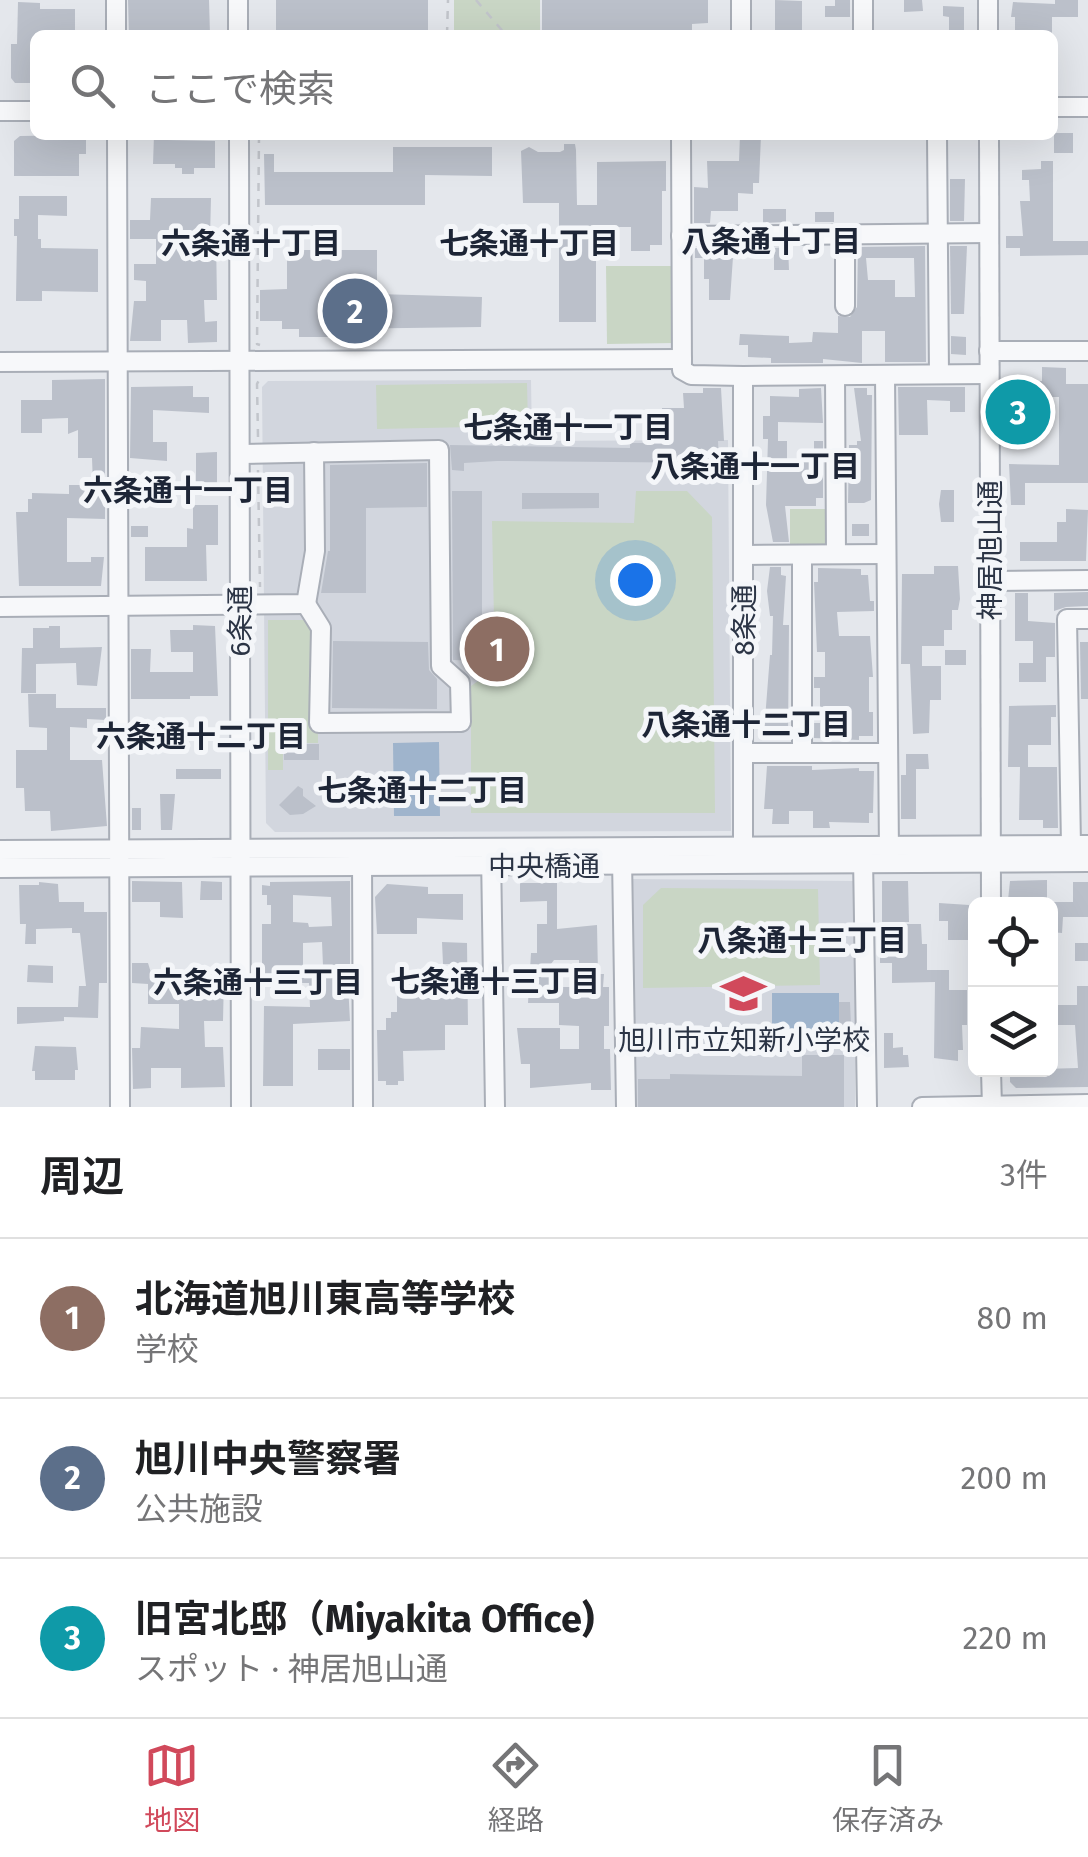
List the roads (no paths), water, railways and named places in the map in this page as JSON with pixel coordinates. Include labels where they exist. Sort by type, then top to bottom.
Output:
[{"type":"street","points":[[116,0],[116,30]]},
{"type":"street","points":[[238,0],[238,30]]},
{"type":"street","points":[[741,0],[741,30]]},
{"type":"street","points":[[863,0],[864,30]]},
{"type":"street","points":[[988,0],[988,30]]},
{"type":"street","points":[[1058,107],[1088,106]]},
{"type":"street","points":[[0,111],[30,111]]},
{"type":"street","points":[[117,140],[120,1107]]},
{"type":"street","name":"6条通","points":[[239,140],[240,360],[249,454],[240,605],[241,1107]]},
{"type":"street","points":[[681,140],[682,370],[691,375],[743,376],[989,374]]},
{"type":"street","points":[[937,140],[939,374]]},
{"type":"street","name":"神居旭山通","points":[[988,140],[991,897]]},
{"type":"street","points":[[681,236],[989,233]]},
{"type":"street","points":[[845,235],[845,306]]},
{"type":"street","points":[[989,352],[1088,351]]},
{"type":"street","points":[[0,362],[682,359]]},
{"type":"street","points":[[886,375],[889,855]]},
{"type":"street","name":"8条通","points":[[743,376],[743,856]]},
{"type":"street","points":[[836,376],[836,554]]},
{"type":"street","points":[[249,454],[314,452],[440,450],[441,666],[460,682],[460,722],[320,722],[321,628],[306,604],[315,551],[314,452]]},
{"type":"street","points":[[744,554],[886,554]]},
{"type":"street","points":[[802,555],[802,752]]},
{"type":"street","points":[[990,581],[1088,580]]},
{"type":"street","points":[[0,607],[306,604]]},
{"type":"street","points":[[1079,845],[1067,619],[1088,619]]},
{"type":"street","points":[[743,754],[886,753]]},
{"type":"street","name":"中央橋通","points":[[991,854],[1079,845]]},
{"type":"street","name":"中央橋通","points":[[0,850],[119,859],[991,854],[1088,862]]},
{"type":"street","points":[[863,855],[867,1107]]},
{"type":"street","points":[[622,856],[626,1107]]},
{"type":"street","points":[[491,857],[495,1107]]},
{"type":"street","points":[[362,858],[363,1107]]},
{"type":"street","name":"中央橋通","points":[[0,868],[119,859]]},
{"type":"street","points":[[992,1077],[992,1106]]},
{"type":"street","points":[[922,1107],[1088,1104]]},
{"type":"water","points":[[439,742],[440,816],[394,816],[393,743]]},
{"type":"water","points":[[772,993],[839,993],[839,1037],[772,1037]]},
{"type":"place","name":"旭川中央警察署","points":[[355,311]]},
{"type":"place","name":"旧宮北邸（Miyakita Office)","points":[[1018,412]]},
{"type":"place","name":"北海道旭川東高等学校","points":[[497,649]]},
{"type":"place","name":"旭川市立知新小学校","points":[[744,994]]},
{"type":"district","name":"八条通十丁目","points":[[771,242]]},
{"type":"district","name":"六条通十丁目","points":[[251,244]]},
{"type":"district","name":"七条通十丁目","points":[[529,244]]},
{"type":"district","name":"七条通十一丁目","points":[[568,428]]},
{"type":"district","name":"八条通十一丁目","points":[[755,467]]},
{"type":"district","name":"六条通十一丁目","points":[[188,491]]},
{"type":"district","name":"八条通十二丁目","points":[[746,725]]},
{"type":"district","name":"六条通十二丁目","points":[[201,737]]},
{"type":"district","name":"七条通十二丁目","points":[[422,791]]},
{"type":"district","name":"八条通十三丁目","points":[[802,941]]},
{"type":"district","name":"七条通十三丁目","points":[[495,982]]},
{"type":"district","name":"六条通十三丁目","points":[[258,983]]}]
